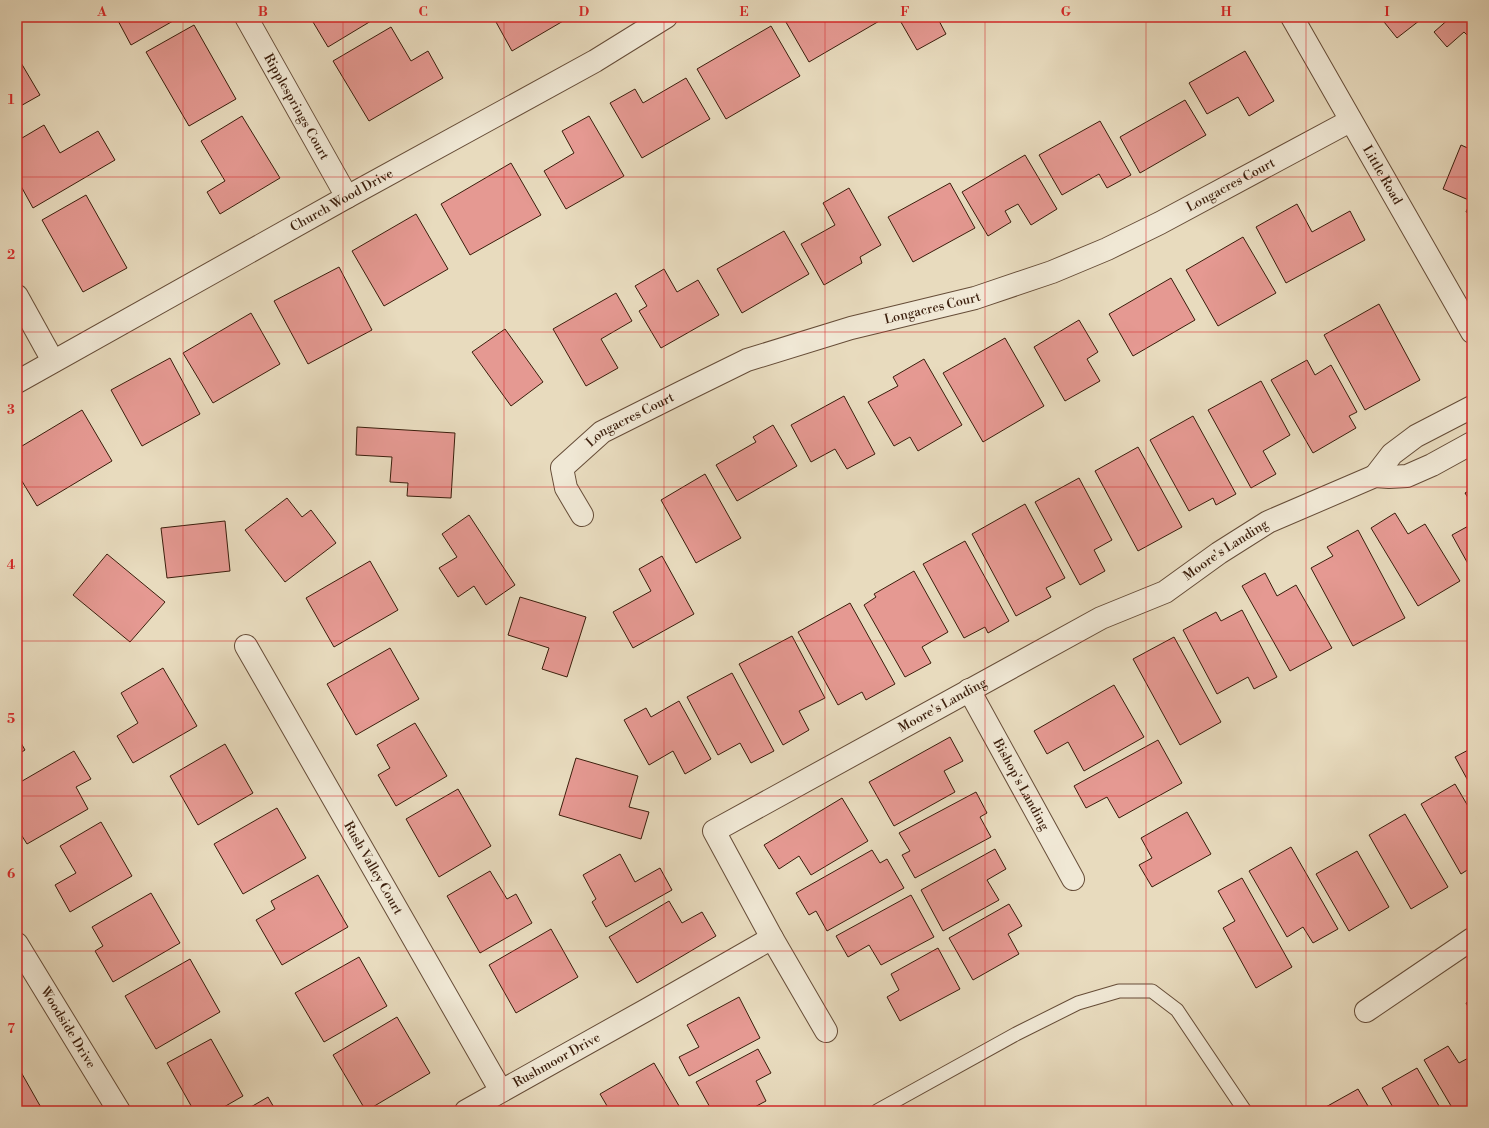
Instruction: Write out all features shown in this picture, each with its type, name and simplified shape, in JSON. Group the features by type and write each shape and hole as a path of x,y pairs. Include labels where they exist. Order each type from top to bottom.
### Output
{"street":[{"name":"Ripplesprings Court","path":"246,17 347,197"},
{"name":"Little Road","path":"1292,17 1350,121 1472,332"},
{"name":"Church Wood Drive","path":"17,382 347,197 595,61 654,20"},
{"name":"Longacres Court","path":"582,515 566,488 562,468 602,432 637,414 747,360 851,328 975,298 1059,269 1107,249 1160,223 1350,121"},
{"path":"17,296 53,361"},
{"name":"Moore's Landing","path":"1375,476 1392,454 1416,436 1472,407"},
{"name":"Moore's Landing","path":"826,1031 772,938 714,831 1101,618 1165,592 1219,553 1268,522 1375,476 1407,476 1432,465 1472,443"},
{"name":"Rush Valley Court","path":"246,646 501,1091"},
{"name":"Bishop's Landing","path":"969,690 1073,879"},
{"name":"Rushmoor Drive","path":"466,1111 772,938"},
{"path":"1366,1010 1472,938"},
{"name":"Woodside Drive","path":"17,944 119,1111"}],"lane":[{"path":"877,1111 1016,1034 1078,1003 1119,991 1152,991 1177,1010 1245,1111"}],"building":[{"path":"116,17 180,17 131,45"},
{"path":"310,17 368,17 371,21 328,47"},
{"path":"505,17 570,17 512,51 496,22"},
{"path":"783,17 879,17 881,20 809,62"},
{"path":"898,17 937,17 946,34 917,50"},
{"path":"1380,17 1424,17 1397,38"},
{"path":"1451,17 1472,17 1472,40 1464,32 1447,47 1434,32"},
{"path":"194,25 236,99 189,126 146,52"},
{"path":"771,26 800,76 726,119 697,69"},
{"path":"391,27 411,61 428,51 443,78 369,121 333,61"},
{"path":"1245,51 1274,101 1249,116 1238,97 1207,114 1189,83"},
{"path":"17,56 40,95 17,108"},
{"path":"686,78 710,119 642,158 610,103 635,89 643,103"},
{"path":"1185,100 1206,135 1140,173 1120,137"},
{"path":"242,116 280,178 220,214 207,192 225,181 201,141"},
{"path":"589,116 624,176 566,209 544,171 574,153 562,131"},
{"path":"1100,121 1131,175 1107,188 1099,174 1062,195 1039,155"},
{"path":"44,125 60,153 98,131 115,160 33,208 17,179 17,141"},
{"path":"1461,145 1472,150 1472,214 1466,212 1471,201 1443,189"},
{"path":"1025,155 1057,209 1031,225 1018,204 1005,211 1011,222 988,236 962,192"},
{"path":"511,163 541,215 470,255 441,204"},
{"path":"950,183 975,228 913,262 888,217"},
{"path":"849,188 881,245 860,257 862,263 824,285 801,244 835,225 823,203"},
{"path":"86,195 127,268 83,292 42,220"},
{"path":"1297,204 1312,232 1350,211 1365,240 1286,283 1256,227"},
{"path":"416,214 448,269 384,306 352,251"},
{"path":"784,231 809,274 742,313 717,269"},
{"path":"1243,237 1276,293 1218,326 1186,270"},
{"path":"339,267 372,330 308,364 274,301"},
{"path":"664,269 677,292 698,280 719,315 661,348 639,311 647,306 635,286"},
{"path":"1171,278 1195,320 1133,356 1109,314"},
{"path":"616,293 632,321 601,339 618,368 586,386 553,329"},
{"path":"1379,304 1420,380 1365,410 1324,335"},
{"path":"251,313 280,364 213,403 183,353"},
{"path":"1079,320 1098,352 1087,359 1100,381 1065,401 1034,347"},
{"path":"505,329 543,382 511,406 472,352"},
{"path":"1005,338 1044,406 983,442 943,373"},
{"path":"170,358 200,414 142,446 111,390"},
{"path":"924,359 962,425 918,451 910,437 894,446 868,402 898,386 893,377"},
{"path":"1307,360 1315,375 1331,365 1357,412 1349,416 1356,428 1313,453 1271,380"},
{"path":"1261,381 1290,435 1263,451 1276,474 1251,488 1208,410"},
{"path":"844,396 875,454 847,469 835,449 811,462 791,425"},
{"path":"82,410 112,461 37,506 17,473 17,449"},
{"path":"1193,416 1236,494 1216,505 1213,498 1189,511 1150,440"},
{"path":"773,425 797,466 737,501 716,465 756,442 753,437"},
{"path":"357,427 455,433 451,498 407,496 408,483 390,482 392,457 356,455"},
{"path":"1138,447 1182,527 1138,551 1095,471"},
{"path":"705,474 741,538 696,563 661,500"},
{"path":"1079,478 1112,540 1094,550 1105,571 1080,585 1035,502"},
{"path":"1472,489 1472,504 1465,493"},
{"path":"287,498 302,517 311,510 336,543 285,582 245,530"},
{"path":"1025,504 1065,578 1046,588 1051,597 1016,616 972,534"},
{"path":"1395,513 1408,534 1425,524 1460,581 1418,606 1371,528"},
{"path":"469,515 515,585 486,605 474,586 458,597 439,568 457,557 442,534"},
{"path":"225,521 230,571 167,578 161,528"},
{"path":"1472,524 1472,571 1452,535"},
{"path":"1358,530 1405,618 1353,646 1311,568 1333,556 1327,547"},
{"path":"965,541 1009,621 988,633 985,627 964,638 923,564"},
{"path":"107,554 165,602 130,642 73,595"},
{"path":"662,556 694,614 633,648 613,612 651,591 639,569"},
{"path":"370,561 398,610 334,647 306,598"},
{"path":"914,571 948,632 922,647 931,663 905,677 864,605 876,597 874,594"},
{"path":"1265,573 1277,596 1296,585 1332,648 1290,671 1242,586"},
{"path":"520,597 586,617 567,677 542,669 549,648 508,635"},
{"path":"850,603 895,684 866,700 862,692 838,705 798,632"},
{"path":"1242,610 1277,677 1254,689 1248,677 1217,694 1183,630 1216,612 1221,621"},
{"path":"792,636 825,698 799,711 809,730 783,745 739,664"},
{"path":"1174,637 1221,722 1180,745 1133,659"},
{"path":"390,648 419,699 356,735 327,684"},
{"path":"163,668 197,726 133,763 117,736 138,723 121,693"},
{"path":"732,673 774,751 751,763 740,743 718,755 687,697"},
{"path":"1114,685 1144,737 1084,771 1068,742 1047,754 1034,731"},
{"path":"679,701 711,759 685,774 673,751 649,765 624,720 646,708 651,717"},
{"path":"415,723 447,776 396,806 378,775 390,768 377,745"},
{"path":"17,736 25,750 17,755"},
{"path":"950,737 963,761 944,771 955,792 894,826 869,782"},
{"path":"1158,740 1182,783 1119,818 1107,797 1086,808 1074,786"},
{"path":"225,744 253,793 198,825 170,776"},
{"path":"1472,748 1472,788 1455,757"},
{"path":"74,751 91,779 76,787 88,809 27,844 17,828 17,784"},
{"path":"576,758 638,776 629,807 649,812 641,839 559,815"},
{"path":"1455,784 1472,813 1472,867 1461,874 1421,804"},
{"path":"458,789 491,846 439,877 406,819"},
{"path":"976,792 987,813 980,817 991,837 915,878 902,855 910,851 899,833"},
{"path":"842,798 868,841 811,875 799,856 779,869 764,845"},
{"path":"277,808 306,858 243,894 214,844"},
{"path":"1187,812 1211,854 1152,887 1139,865 1152,858 1141,838"},
{"path":"1405,814 1448,887 1411,909 1369,835"},
{"path":"101,822 132,876 70,912 55,885 76,873 60,846"},
{"path":"1291,847 1338,929 1313,943 1303,927 1287,937 1249,871"},
{"path":"995,849 1006,869 987,880 999,900 943,931 921,890"},
{"path":"872,850 880,863 887,859 904,888 827,931 816,911 809,915 796,893"},
{"path":"1357,851 1389,907 1349,931 1316,874"},
{"path":"620,854 635,882 660,868 672,890 606,927 592,902 596,899 583,875"},
{"path":"490,871 507,899 516,894 532,923 480,953 447,896"},
{"path":"318,875 348,927 282,965 256,920 275,909 271,901"},
{"path":"1242,878 1292,967 1256,988 1223,928 1235,921 1218,891"},
{"path":"151,893 180,943 113,982 95,951 103,946 92,927"},
{"path":"911,895 934,937 881,965 869,945 848,957 836,936"},
{"path":"669,901 682,923 702,912 716,936 637,983 609,937"},
{"path":"1009,904 1022,926 1008,934 1019,954 973,980 949,938"},
{"path":"551,929 578,977 516,1013 489,965"},
{"path":"938,948 960,989 900,1021 887,997 899,990 891,974"},
{"path":"359,957 387,1006 324,1042 295,993"},
{"path":"190,959 220,1012 156,1049 125,996"},
{"path":"739,997 760,1038 689,1076 679,1057 699,1047 687,1025"},
{"path":"1472,999 1472,1014 1466,1003"},
{"path":"397,1017 430,1073 366,1111 333,1055"},
{"path":"211,1039 243,1096 217,1111 194,1111 167,1063"},
{"path":"1448,1046 1459,1063 1472,1056 1472,1111 1454,1111 1424,1060"},
{"path":"758,1049 771,1073 756,1081 766,1101 747,1111 712,1111 696,1082"},
{"path":"654,1063 682,1111 610,1111 600,1094"},
{"path":"17,1065 43,1111 17,1111"},
{"path":"1417,1068 1442,1111 1395,1111 1382,1088"},
{"path":"1358,1089 1371,1111 1326,1111 1324,1108"},
{"path":"268,1097 276,1111 244,1111"}]}
